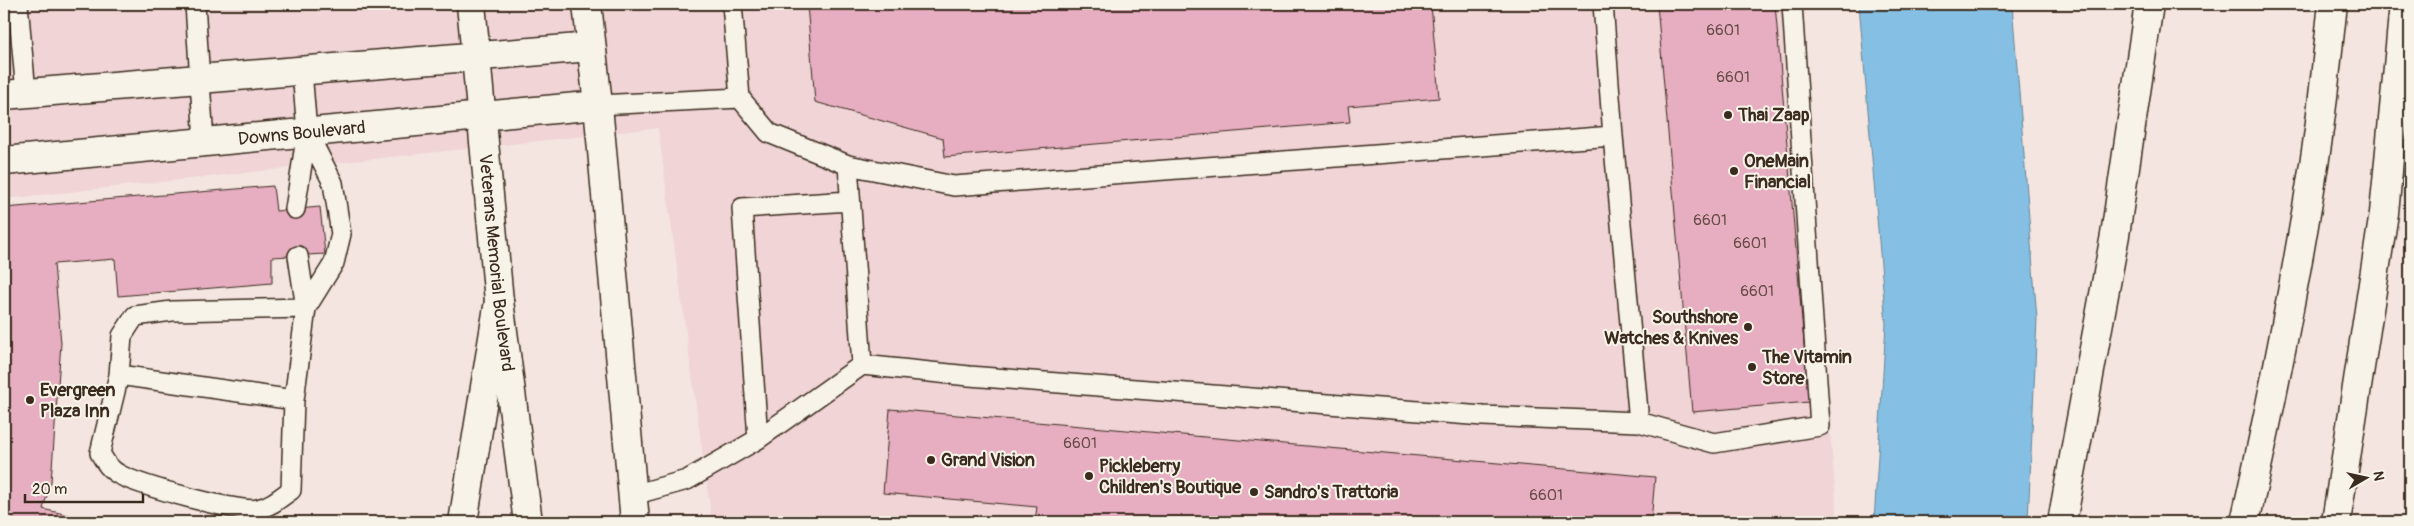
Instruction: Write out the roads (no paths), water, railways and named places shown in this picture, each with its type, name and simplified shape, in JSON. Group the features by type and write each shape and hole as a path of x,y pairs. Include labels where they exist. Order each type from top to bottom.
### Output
{"main road":[{"name":"Veterans Memorial Boulevard","path":"471,4 499,301 528,522"},
{"path":"587,4 598,104 635,522"},
{"path":"2062,522 2115,235 2149,4"},
{"path":"2245,522 2271,408 2294,288 2316,156 2333,4"},
{"path":"2336,522 2384,213 2404,4"},
{"path":"15,94 591,47"},
{"name":"Downs Boulevard","path":"4,161 598,104"},
{"path":"463,522 499,301"}],"lane":[{"path":"15,94 18,4"},
{"path":"195,4 202,79 204,142"},
{"path":"732,4 740,98 769,133 848,165 954,186 1613,136"},
{"path":"1603,4 1639,422"},
{"path":"633,495 687,480 758,439 862,365 969,376 1483,416 1639,422 1714,443 1820,426 1792,4"},
{"path":"295,210 307,132 302,71"},
{"path":"598,104 740,98"},
{"path":"306,308 334,263 340,234 333,183 307,132"},
{"path":"848,165 862,365"},
{"path":"758,439 742,208 850,202"},
{"path":"298,256 306,308 294,400 290,490 277,502 256,510 205,502 120,475 107,465 100,453 119,375 122,336 135,316 172,311 306,308"},
{"path":"119,375 294,400"}],"water":[{"path":"1859,4 2012,4 2037,319 2028,522 1874,522 1886,324"}],"place":[{"name":"Thai Zaap","path":"1728,115"},
{"name":"OneMain Financial","path":"1734,171"},
{"name":"Southshore Watches & Knives","path":"1748,327"},
{"name":"The Vitamin Store","path":"1752,367"},
{"name":"Evergreen Plaza Inn","path":"30,400"},
{"name":"Grand Vision","path":"931,460"},
{"name":"Pickleberry Children's Boutique","path":"1089,476"},
{"name":"Sandro's Trattoria","path":"1254,492"}]}
